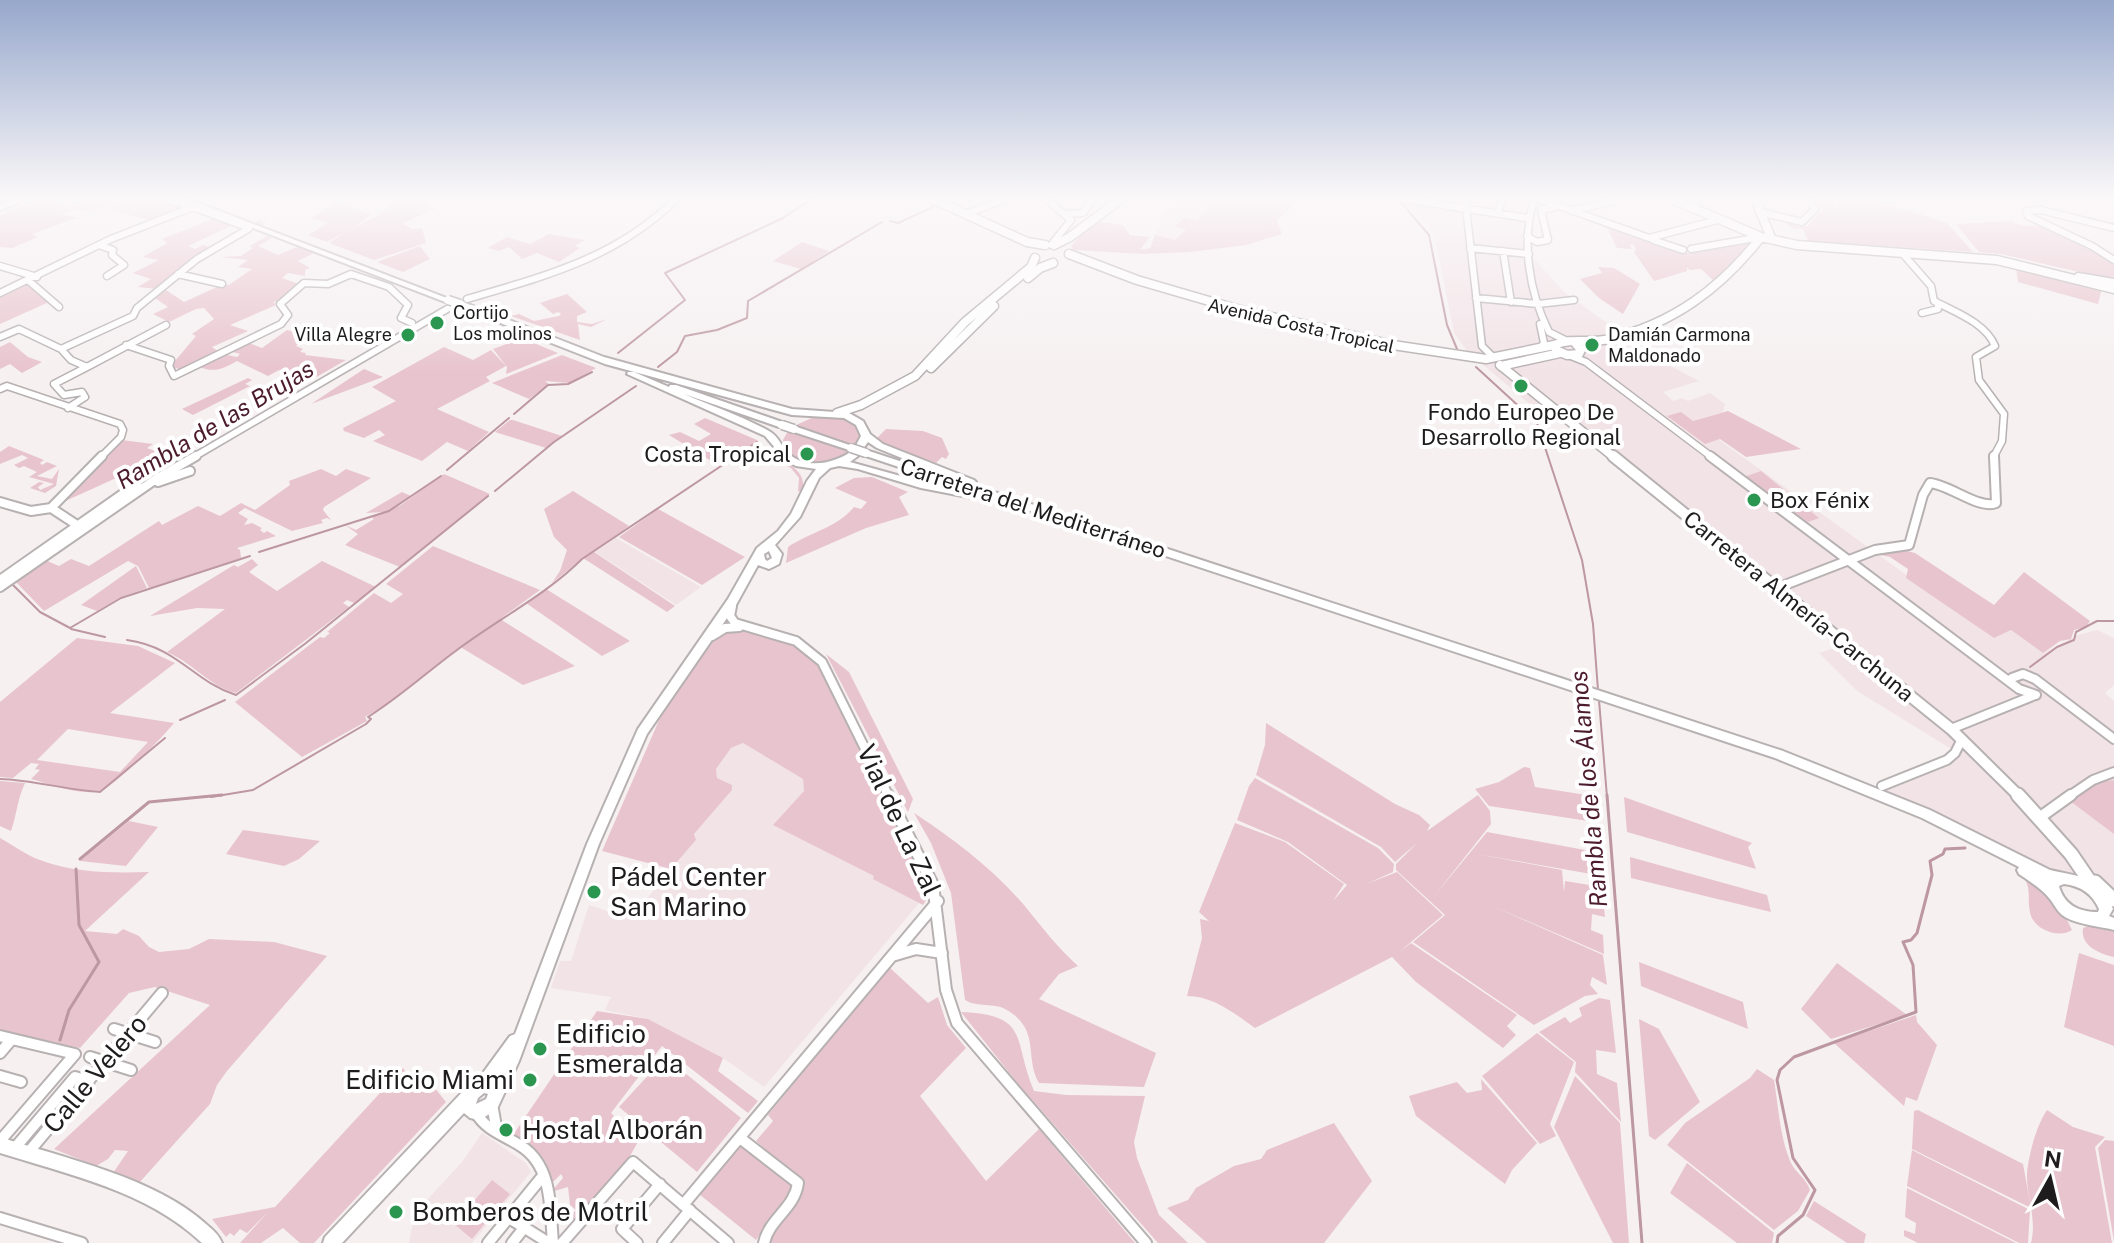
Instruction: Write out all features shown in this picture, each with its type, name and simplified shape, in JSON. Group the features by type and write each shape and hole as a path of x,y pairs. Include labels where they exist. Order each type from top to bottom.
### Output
{"highway":[{"name":"Carretera del Mediterráneo","path":"338,257 627,370 782,425 1779,754 1889,799 2064,878 2084,883 2108,902"},
{"path":"604,360 764,405 837,413 860,423 866,436 880,446 1083,524"},
{"path":"627,370 768,434 802,470 807,489"},
{"path":"779,444 787,428 796,421 819,413"},
{"path":"494,1100 593,844 642,732 732,602 760,553 782,534 796,515 813,476 858,452 866,436"},
{"path":"791,460 814,466 859,466 921,485 974,495 1083,524"},
{"path":"750,574 778,557 782,534"},
{"path":"760,553 778,551"},
{"path":"760,553 762,562 771,563"},
{"name":"Carretera del Mediterráneo","path":"1889,799 2027,871 2052,892 2068,911 2083,918 2097,919"},
{"path":"2052,892 2052,886 2064,878"},
{"path":"2097,919 2105,914 2108,902"},
{"path":"2097,919 2114,924"},
{"path":"475,1100 520,1034"},
{"path":"331,1243 447,1120 492,1086 494,1100"},
{"path":"475,1100 494,1100"},
{"path":"10,1147 166,1205 194,1221 214,1243"}],"main road":[{"path":"837,413 861,405 915,376 965,322 1031,267 1033,257"},
{"path":"860,423 860,415 866,408 920,378 1006,296 1059,257"},
{"name":"Avenida Costa Tropical","path":"1072,257 1137,280 1249,313 1354,337 1517,364 1560,353"},
{"path":"1480,359 1554,344 1576,347 1643,336 1689,315 1715,294 1742,257"},
{"path":"1983,257 2114,286"},
{"path":"1983,257 2114,286"},
{"path":"1554,344 1560,353 1571,356 1576,347"},
{"path":"1506,354 1514,356 1517,364"},
{"name":"Carretera Almería-Carchuna","path":"1480,359 1521,381 1951,729 2039,818 2108,902"},
{"name":"Carretera Almería-Carchuna","path":"1517,364 1521,381"},
{"path":"2063,846 2070,861 2064,878"}],"street":[{"path":"0,293 76,257"},
{"path":"107,276 124,265 114,257"},
{"path":"61,349 133,316 137,308 200,257"},
{"path":"0,580 170,464 412,323 457,301 577,266 592,257"},
{"path":"1471,257 1482,346 1480,359"},
{"path":"1504,257 1511,302"},
{"path":"1530,257 1544,343 1540,348"},
{"path":"1777,588 1875,550 1909,545 1923,495 1930,483 1940,483 1983,505 1996,503 1992,459 2002,441 2004,414 1979,380 1976,357 1995,346 1994,341 1974,322 1934,301 1931,286 1906,257"},
{"path":"0,266 37,277"},
{"path":"178,274 222,284"},
{"path":"126,345 171,360 169,366 174,376 281,324 288,315 280,304 305,279 328,284 351,274 389,287 408,305 401,318 412,323"},
{"path":"29,281 59,307"},
{"path":"1476,298 1538,303 1574,300"},
{"path":"0,587 80,526 457,301"},
{"path":"1538,303 1549,332 1576,347 1586,362"},
{"path":"1922,313 1938,309 1938,304"},
{"path":"68,408 85,397 82,392 64,395 54,384 166,325"},
{"path":"0,337 19,329 61,349 71,360 87,367"},
{"path":"1542,332 1554,344"},
{"path":"1571,356 1586,362 1998,673 2015,684 2051,690 2114,739"},
{"path":"0,389 7,386 120,424 123,430 121,437 51,508 31,511 0,502"},
{"path":"154,480 158,482 190,471"},
{"path":"51,508 80,526"},
{"path":"1834,550 1860,556"},
{"path":"1834,550 1841,558 1837,565"},
{"path":"1860,556 1861,571"},
{"path":"1837,565 1861,571"},
{"path":"732,602 731,619 744,627"},
{"path":"704,642 725,628 744,627"},
{"name":"Vial de La Zal","path":"744,627 796,641 822,662 924,864 938,901 949,1007 963,1031 1146,1243"},
{"path":"2012,705 2015,684 2023,674 2039,690"},
{"path":"1951,729 2012,705 2039,690"},
{"path":"1882,786 1947,760 1955,753 1962,739"},
{"path":"2039,818 2093,780 2113,774"},
{"path":"663,1243 740,1138 938,901"},
{"path":"891,956 916,949 942,953"},
{"name":"Calle Velero","path":"10,1147 89,1081 162,993"},
{"path":"114,1029 155,1042"},
{"path":"0,1036 75,1054 5,1127 10,1147"},
{"path":"0,1053 12,1039"},
{"path":"90,1057 131,1070"},
{"path":"0,1076 21,1082"},
{"path":"475,1100 486,1126 534,1157 542,1177 551,1243"},
{"path":"494,1100 497,1133"},
{"path":"740,1138 798,1183 796,1197 767,1230 764,1243"},
{"path":"562,1243 633,1162 722,1241"},
{"path":"488,1243 542,1177"},
{"path":"637,1243 622,1229 660,1184"},
{"path":"0,1218 82,1243"},
{"path":"509,1218 551,1243"},
{"path":"512,1243 524,1228"}],"shaded area":[{"path":"143,257 200,257 157,289 138,287 151,279 133,273 159,260"},
{"path":"220,257 306,257 298,261 310,268 305,270 305,276 288,273 282,278 299,284 279,301 273,302 276,305 230,325 248,331 212,347 219,352 180,372 177,368 173,370 170,367 196,336 192,334 214,319 204,308 169,322 153,314 168,307 155,298 166,290 184,302 224,284 229,285 252,269 238,267 248,260"},
{"path":"390,257 430,259 403,272 377,262"},
{"path":"547,257 566,257 559,262"},
{"path":"779,257 820,257 801,269 773,261"},
{"path":"1439,257 1533,257 1564,292 1625,336 1610,342 1655,365 1663,362 1699,381 1663,392 1673,401 1682,398 1688,401 1710,393 1725,404 1723,412 1693,421 1994,638 2011,630 2043,653 2078,635 2097,630 2114,638 2114,685 2105,693 2114,701 2114,895 2048,874 1884,792 1888,781 1944,759 1953,750 1857,691 1819,653 1847,644 1540,401 1538,411 1468,352 1454,333"},
{"path":"1637,257 1738,257 1714,281 1701,269 1690,270 1687,267 1687,271 1654,281"},
{"path":"2014,257 2106,257 2114,262 2114,280"},
{"path":"1598,267 1614,268 1640,284 1623,314 1599,298 1580,279 1602,273"},
{"path":"2016,267 2102,288 2098,304 2018,282"},
{"path":"29,282 49,302 0,324 0,294"},
{"path":"567,294 587,312 577,316 577,322 592,324 607,319 591,327 578,324 580,340 511,316 519,314 534,321 559,316 561,314 553,314 540,303"},
{"path":"287,330 307,335 296,346 303,349 300,352 305,355 346,360 306,383 279,370 268,376 237,361 217,370 197,366 223,354 237,357 240,354 229,351 246,342 262,348"},
{"path":"520,339 558,353 506,374 507,367 493,349"},
{"path":"10,342 28,357 42,362 22,373 10,364 0,369 0,347"},
{"path":"444,347 473,360 491,350 506,366 486,377 490,381 437,409 489,432 468,451 447,442 422,461 373,441 385,435 379,430 364,438 344,431 343,428 396,401 372,387"},
{"path":"562,355 596,368 569,383 545,381 549,384 529,399 492,383"},
{"path":"364,369 383,377 311,404"},
{"path":"248,378 252,380 245,384 250,386 193,415 182,409"},
{"path":"1728,411 1801,449 1746,457 1720,439 1705,444 1667,416 1681,412 1693,421"},
{"path":"816,416 848,420 861,435 857,448 794,426"},
{"path":"705,418 757,440 762,447 799,473 803,489 798,492 799,478 791,468 748,446 718,465 669,435 680,432 699,441 711,434 694,424"},
{"path":"510,420 562,436 546,448 495,432"},
{"path":"886,429 923,431 942,438 949,454 946,459 942,457 936,463 878,442 877,438"},
{"path":"788,431 852,452 835,460 808,463 791,456 784,449 783,440"},
{"path":"121,440 153,444 147,448 175,459 132,484 114,479 61,503"},
{"path":"9,446 44,460 40,463 42,465 47,462 57,466 37,476 52,479 59,469 56,486 45,493 30,488 39,482 44,483 38,487 40,490 54,484 29,477 37,472 14,465 28,458 22,455 0,464 0,452"},
{"path":"321,469 336,476 346,469 371,478 324,507 331,520 327,518 321,520 323,523 292,531 245,508 238,513 248,519 244,525 252,523 262,528 260,530 264,533 267,531 276,536 237,548 241,558 149,588 138,566 128,561 44,611 15,581 45,560 59,566 71,559 89,566 159,521 162,525 198,506 220,516 241,503 255,510 290,485 289,481"},
{"path":"1761,471 1819,518 1808,522 1744,477"},
{"path":"444,474 490,494 400,567 345,545 358,534 345,525 356,530 374,519 370,516 384,512 366,513 402,492 411,496 388,511 401,505"},
{"path":"872,477 908,492 899,497 909,515 866,528 786,563 788,547 840,520 854,507 861,509 867,502 835,488 854,478"},
{"path":"573,491 629,526 594,552 675,606 667,612 583,558 552,583 567,550 554,537 544,509"},
{"path":"658,509 745,557 702,585 619,537"},
{"path":"616,538 701,587 676,605 595,552"},
{"path":"433,546 540,590 500,619 575,666 523,685 462,648 466,643 392,701 365,717 367,721 302,757 235,702 320,637 324,638 330,633 327,632 374,593 391,603 403,594 386,584"},
{"path":"1899,549 1915,553 1994,605 2024,572 2090,621 2086,627 2074,630 2071,639 2060,641 2043,653 2011,630 1994,638 1906,578 1908,569 1890,557 1876,554"},
{"path":"252,559 258,565 249,572 277,591 322,561 376,587 354,603 347,600 343,603 349,607 236,693 217,685 167,652 225,609 197,608 150,616 234,565 238,567"},
{"path":"136,566 147,588 121,597 97,611 81,605"},
{"path":"546,589 630,641 602,656 526,603"},
{"path":"733,629 779,640 819,664 923,873 931,893 923,905 873,879 874,876 773,825 804,791 803,779 743,743 731,748 716,769 717,778 732,785 732,790 694,834 696,840 671,869 602,851 663,711 717,636"},
{"path":"77,638 138,646 175,663 110,713 174,723 126,772 100,791 74,791 31,779 40,770 35,769 39,764 31,763 13,778 0,777 0,702","holes":["68,729 148,742 120,772 37,760"]},
{"path":"826,654 849,672 913,799 908,812"},
{"path":"1266,723 1395,804 1419,815 1430,825 1427,831 1478,795 1490,811 1491,824 1435,895 1487,832 1596,852 1597,875 1477,854 1562,870 1564,892 1565,881 1602,887 1605,917 1592,914 1591,930 1603,935 1604,954 1490,905 1603,955 1607,985 1592,977 1590,985 1598,994 1585,996 1534,1025 1413,942 1445,915 1396,870 1396,864 1417,843 1395,862 1381,847 1256,775 1265,745"},
{"path":"743,743 803,779 804,791 774,825 920,902 764,1087 723,1058 648,1019 605,1010 611,997 551,988 560,961 571,961 589,905 626,917 633,915 696,840 694,834 732,790 732,785 717,778 716,769 731,748"},
{"path":"1524,767 1530,768 1535,787 1593,796 1595,822 1489,806 1475,789 1499,782"},
{"path":"1255,778 1378,848 1394,864 1393,872 1366,884 1397,872 1443,915 1398,953 1411,943 1517,1015 1507,1026 1516,1035 1503,1048 1416,982 1392,957 1255,1028 1214,1002 1187,996 1202,938 1200,919 1209,921 1199,912 1235,823 1285,842 1344,884 1333,901 1347,885 1288,842 1237,820"},
{"path":"2114,780 2114,834 2070,801 2098,782"},
{"path":"0,781 25,783 11,831 0,826"},
{"path":"1624,797 1752,843 1748,847 1756,869 1627,832"},
{"path":"914,813 958,844 999,879 1078,966 1059,974 1039,999 1156,1053 1144,1087 1039,1083 1028,1035 1018,1018 1002,1008 965,1000 951,893 931,843"},
{"path":"129,821 158,827 126,866 80,861"},
{"path":"243,830 320,841 299,859 284,866 226,854"},
{"path":"0,838 35,858 66,868 149,872 85,931 117,934 123,929 139,936 159,952 189,949 209,939 274,942 327,956 227,1071 217,1085 210,1104 139,1183 113,1173 128,1151 115,1150 96,1166 54,1149 210,1005 155,987 129,993 80,1048 0,1031"},
{"path":"1630,857 1767,895 1771,912 1631,878"},
{"path":"2023,875 2064,914 2072,930 2054,933 2036,924 2030,912"},
{"path":"2089,926 2114,932 2114,957 2088,944 2083,928"},
{"path":"2079,953 2114,965 2114,1046 2064,1027"},
{"path":"1639,962 1743,1002 1748,1029 1641,986"},
{"path":"1837,963 1907,1015 1831,1039 1801,1009"},
{"path":"889,967 928,1003 938,997 947,1025 966,1048 920,1096 986,1181 1039,1129 1135,1243 768,1243 793,1206 801,1181 756,1141 773,1121 768,1115"},
{"path":"1599,998 1610,1000 1616,1053 1596,1050 1597,1074 1617,1083 1621,1122 1575,1072 1576,1062 1539,1032 1565,1017 1570,1023 1582,1016 1579,1008"},
{"path":"597,1011 648,1019 723,1058 718,1071 758,1101 748,1113 662,1046 611,1113 639,1140 630,1156 575,1222 571,1215 576,1210 570,1205 568,1187 551,1192 563,1178 561,1174 552,1183 540,1154 513,1135"},
{"path":"961,1012 999,1018 1009,1025 1016,1033 1034,1091 1066,1095 1145,1096 1134,1142 1137,1158 1159,1215 1188,1243 1158,1243 1019,1085"},
{"path":"1916,1015 1917,1022 1937,1045 1917,1101 1906,1097 1904,1106 1834,1043"},
{"path":"1639,1019 1659,1029 1700,1102 1655,1140 1649,1136"},
{"path":"1537,1033 1574,1062 1550,1124 1556,1136 1540,1144 1482,1076"},
{"path":"665,1057 741,1118 697,1172 619,1107"},
{"path":"403,1068 408,1075 430,1082 446,1102 314,1243 300,1243 283,1228 261,1243 240,1243 269,1211 247,1233 240,1229 234,1236 230,1233 226,1237 212,1219 275,1207"},
{"path":"1757,1069 1774,1080 1786,1149 1791,1163 1810,1190 1798,1211 1774,1230 1667,1145 1685,1123 1750,1078"},
{"path":"1575,1076 1620,1123 1629,1243 1613,1243 1554,1127"},
{"path":"1481,1079 1537,1143 1512,1170 1505,1184 1416,1116 1409,1096 1457,1082 1467,1093 1482,1090"},
{"path":"1918,1110 2023,1164 2031,1208 1912,1149 1914,1111"},
{"path":"2047,1110 2073,1127 2105,1137 2095,1147 2112,1243 2031,1243 2033,1223 2027,1184 2028,1165 2035,1136"},
{"path":"1334,1123 1372,1181 1324,1243 1207,1243 1167,1208 1188,1200 1196,1188 1234,1166 1261,1159 1267,1150"},
{"path":"482,1133 526,1163 531,1172 472,1243 409,1243 415,1213 462,1162"},
{"path":"2105,1140 2114,1141 2114,1241 2098,1148"},
{"path":"741,1143 795,1185 792,1196 756,1240 699,1194"},
{"path":"1912,1150 2030,1210 2028,1243 2019,1243 1907,1186"},
{"path":"1687,1163 1774,1233 1772,1243 1737,1243 1670,1193"},
{"path":"492,1180 510,1194 472,1239 454,1224"},
{"path":"1907,1188 2016,1243 1918,1243 1904,1236 1904,1230 1915,1234 1916,1223 1905,1217"},
{"path":"1814,1201 1866,1234 1864,1243 1847,1243 1806,1216"}],"waterway":[{"path":"618,353 685,300 665,273 699,257"},
{"path":"658,367 677,352 685,336 717,330 747,318 748,301 823,257"},
{"name":"Rambla de los Álamos","path":"1433,257 1447,325 1457,349"},
{"name":"Rambla de los Álamos","path":"1476,367 1537,423 1582,560 1593,624 1598,690"},
{"path":"514,414 548,385 568,384 592,372"},
{"path":"495,491 554,442 636,386"},
{"path":"447,470 509,418"},
{"path":"211,797 253,790 366,724 371,719 368,717 553,584 582,559 757,442"},
{"path":"259,552 389,511 441,476"},
{"path":"127,640 160,650 208,682 236,695 306,643 488,496"},
{"path":"12,584 40,612 70,628 121,598 250,556"},
{"path":"2030,667 2057,647 2074,640 2076,632 2097,621 2114,621"},
{"path":"71,629 105,637"},
{"path":"180,720 225,700"},
{"name":"Rambla de los Álamos","path":"1599,700 1607,797"},
{"path":"0,779 100,792 165,738"},
{"path":"80,859 149,802 222,795"},
{"name":"Rambla de los Álamos","path":"1607,795 1642,1243"},
{"path":"1777,1243 1778,1236 1803,1215 1815,1190 1793,1158 1777,1080 1780,1070 1794,1057 1916,1012 1913,965 1903,942 1911,940 1917,933 1932,875 1930,861 1943,854 1945,849 1965,848"},
{"path":"60,1040 69,1010 99,962 79,925 76,869"}],"place":[{"name":"Cortijo Los molinos","path":"437,323"},
{"name":"Villa Alegre","path":"408,335"},
{"name":"Damián Carmona Maldonado","path":"1592,345"},
{"name":"Fondo Europeo De Desarrollo Regional","path":"1521,386"},
{"name":"Costa Tropical","path":"807,454"},
{"name":"Box Fénix","path":"1754,500"},
{"name":"Pádel Center San Marino","path":"594,892"},
{"name":"Edificio Esmeralda","path":"540,1049"},
{"name":"Edificio Miami","path":"530,1080"},
{"name":"Hostal Alborán","path":"506,1130"},
{"name":"Bomberos de Motril","path":"396,1212"}],"water label":[{"name":"Rambla de las Brujas","path":"215,425"}]}
